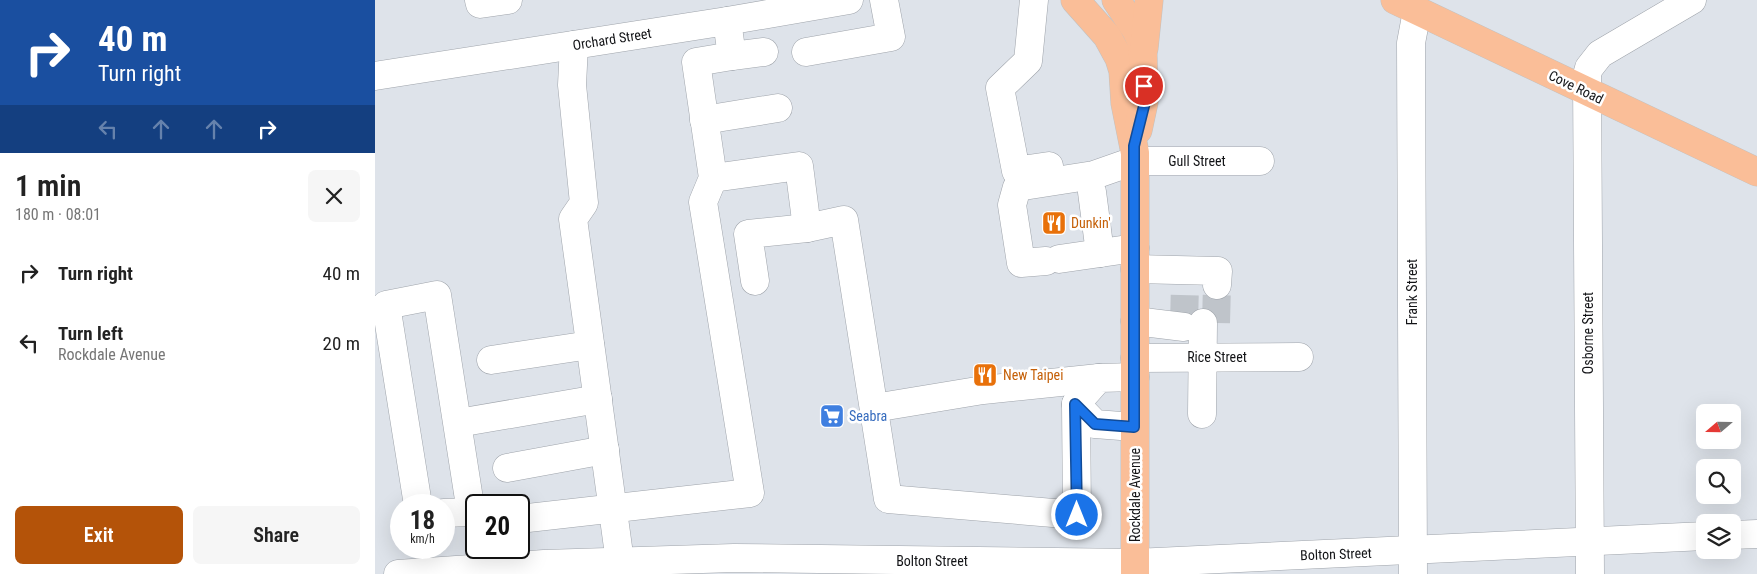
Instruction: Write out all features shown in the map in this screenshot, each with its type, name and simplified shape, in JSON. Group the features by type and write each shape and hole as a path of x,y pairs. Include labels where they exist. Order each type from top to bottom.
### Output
{"main road":[{"name":"Rockdale Avenue","path":"1075,0 1107,36 1119,58 1123,71 1125,103 1134,153 1135,568"},
{"name":"Rockdale Avenue","path":"1117,0 1136,30 1141,42 1143,55 1145,102 1134,153"},
{"path":"1143,55 1149,0"},
{"name":"Cove Road","path":"1406,5 1757,172"}],"street":[{"path":"479,0 480,4 508,0"},
{"path":"806,52 891,37 884,0"},
{"path":"1033,0 1028,61 1000,88 1016,172 1134,153"},
{"name":"Osborne Street","path":"1590,574 1586,92 1589,68 1600,54 1692,0"},
{"name":"Orchard Street","path":"375,76 727,21 841,1"},
{"name":"Frank Street","path":"1406,5 1411,42 1412,562"},
{"path":"727,21 732,56"},
{"path":"574,45 572,85 584,203 573,218 620,562"},
{"path":"530,518 750,493 703,202 713,178 695,62 764,52"},
{"path":"704,120 779,108"},
{"path":"1134,153 1095,175 1017,187 1012,205 1021,263 1100,253 1135,259 1198,279"},
{"name":"Gull Street","path":"1134,153 1260,161"},
{"path":"713,178 799,166 807,228"},
{"path":"1092,192 1100,253"},
{"path":"755,281 748,234 807,228 844,220 888,499 1077,515 1075,404 1099,378"},
{"path":"416,494 385,305 437,295 471,512 455,513"},
{"path":"1135,321 1197,324 1202,414"},
{"path":"491,360 590,345"},
{"name":"Rice Street","path":"874,408 983,390 1099,378 1135,368 1200,357 1299,357"},
{"path":"457,423 598,398"},
{"path":"1075,404 1095,424 1134,427"},
{"path":"507,468 605,450"},
{"path":"1741,535 1757,534"},
{"name":"Bolton Street","path":"398,574 544,569 620,562 732,566 1135,568 1412,562 1589,542 1696,536"}],"tunnel":[{"path":"1184,323 1185,285"},
{"path":"1216,323 1217,285"}],"place":[{"name":"Dunkin'","path":"1054,223"},
{"name":"New Taipei","path":"985,375"},
{"name":"Seabra","path":"832,416"}],"route":[{"path":"1077,515 1075,404 1095,424 1134,427 1134,146 1145,102 1144,86"}]}
